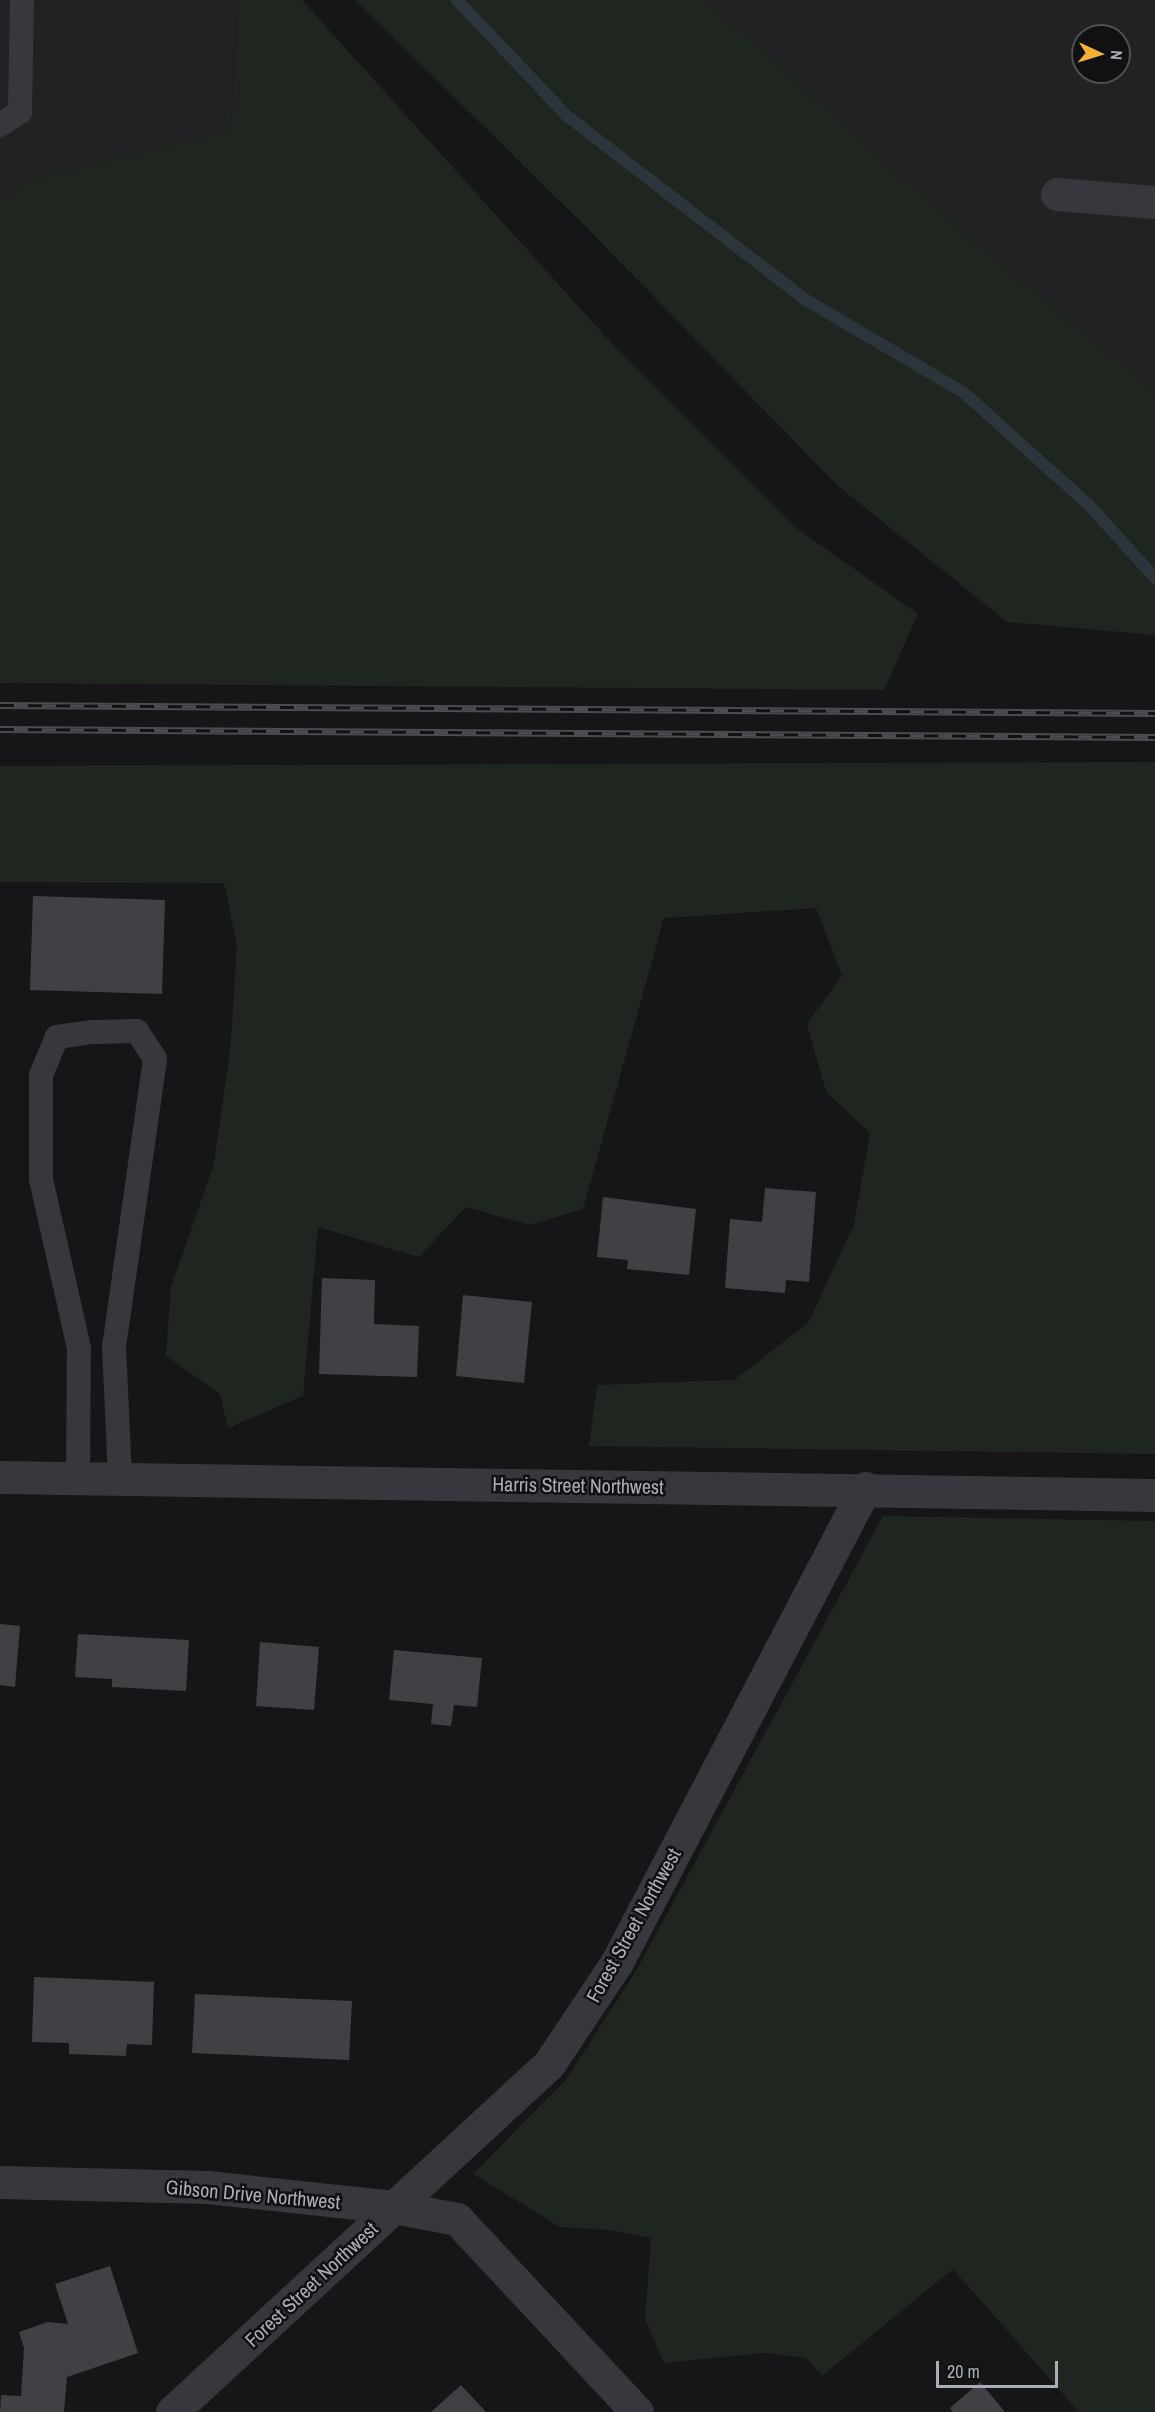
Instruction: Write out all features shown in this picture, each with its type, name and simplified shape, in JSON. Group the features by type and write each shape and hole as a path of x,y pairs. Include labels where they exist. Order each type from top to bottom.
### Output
{"street":[{"path":"1057,194 1155,202"},
{"name":"Harris Street Northwest","path":"0,1478 865,1488 1155,1495"},
{"name":"Forest Street Northwest","path":"172,2412 549,2064 617,1962 865,1488"},
{"name":"Gibson Drive Northwest","path":"0,2182 207,2187 394,2207 457,2219 638,2412"}],"lane":[{"path":"0,125 20,112 22,0"},
{"path":"78,1479 80,1348 41,1180 41,1075 57,1037 93,1032 137,1031 155,1059 114,1346 120,1479"},
{"path":"80,1348 114,1346"}],"shaded area":[{"path":"0,0 239,0 231,130 24,181 0,201"},
{"path":"239,0 302,0 615,347 795,527 918,614 884,690 0,683 0,201 24,181 231,130"},
{"path":"355,0 707,0 967,235 1138,377 1155,397 1155,635 1007,622 837,485 588,229"},
{"path":"707,0 1155,0 1155,397 1138,377 967,235"},
{"path":"1155,762 1155,1454 589,1446 597,1385 734,1380 808,1323 854,1225 870,1133 826,1092 807,1024 842,975 816,908 664,918 583,1209 530,1225 466,1207 419,1257 318,1227 303,1396 228,1428 220,1394 166,1356 171,1287 214,1164 230,1052 237,946 224,883 0,882 0,766"},
{"path":"883,1516 1155,1521 1155,2412 1079,2412 953,2269 822,2376 806,2358 765,2353 664,2363 645,2319 651,2238 610,2230 560,2227 473,2174 565,2081 636,1971"}],"building":[{"path":"33,896 165,900 162,994 30,990"},
{"path":"765,1188 816,1192 809,1282 786,1280 785,1293 725,1288 730,1219 762,1222"},
{"path":"603,1197 696,1209 689,1275 627,1269 628,1260 597,1257"},
{"path":"322,1278 375,1280 374,1324 419,1326 417,1377 319,1374"},
{"path":"463,1295 532,1302 524,1383 456,1376"},
{"path":"0,1624 20,1626 15,1687 0,1685"},
{"path":"78,1634 189,1640 186,1691 112,1687 112,1679 75,1677"},
{"path":"260,1642 319,1647 314,1710 256,1706"},
{"path":"394,1650 482,1658 477,1707 454,1705 451,1726 431,1724 433,1704 389,1700"},
{"path":"34,1977 154,1982 152,2045 127,2044 126,2056 69,2054 69,2043 32,2042"},
{"path":"195,1994 352,2001 349,2060 192,2053"},
{"path":"110,2266 138,2353 67,2377 64,2412 0,2412 1,2395 21,2396 24,2348 19,2332 48,2322 68,2324 55,2284"},
{"path":"980,2382 1005,2412 953,2412 950,2408"},
{"path":"461,2385 486,2412 431,2412"}],"waterway":[{"path":"457,0 567,116 806,300 963,392 1088,504 1155,578"}],"railway":[{"path":"0,705 1155,713"},
{"path":"0,729 1155,737"}]}
